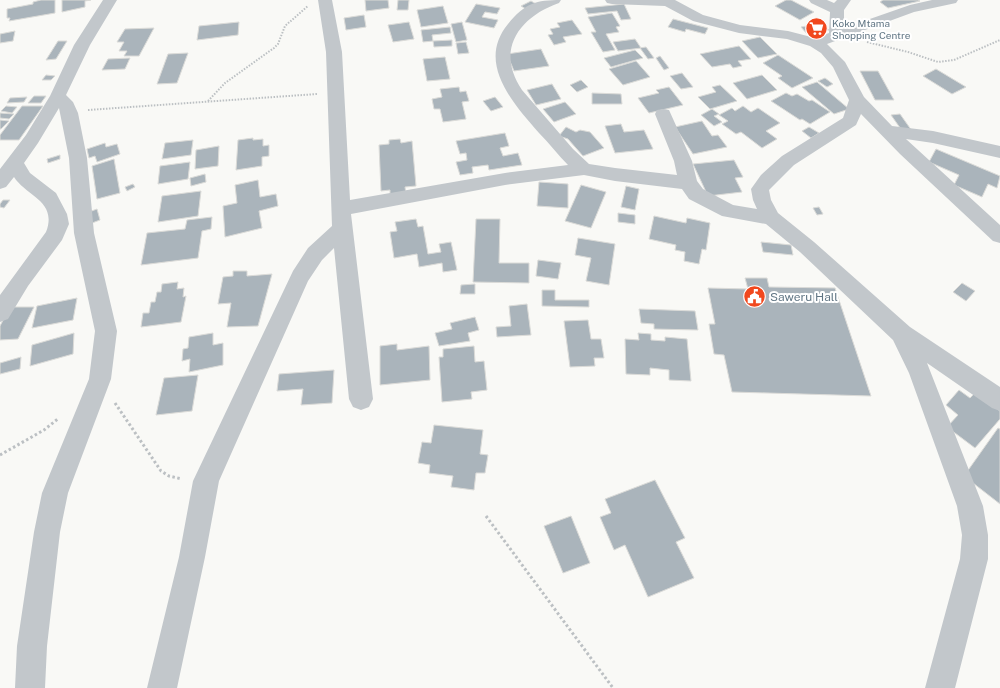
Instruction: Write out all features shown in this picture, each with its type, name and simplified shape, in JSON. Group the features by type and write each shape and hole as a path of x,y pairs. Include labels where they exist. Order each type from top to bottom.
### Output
{"street":[{"path":"0,182 64,104 82,45 110,0"},
{"path":"554,0 538,4 520,17 509,32 503,53 508,80 532,114 584,169"},
{"path":"612,0 665,1 698,18 739,29 788,35 815,43 826,50 840,65 857,100 1000,236"},
{"path":"816,0 840,5 836,35"},
{"path":"815,43 910,9 951,0"},
{"path":"318,2 334,52 337,92 341,219 362,399"},
{"path":"857,100 850,121 818,141 766,179 760,189 762,200 771,218 807,247 902,334 1000,400"},
{"path":"30,688 32,646 46,540 55,493 100,379 106,331 84,234 78,158 64,104"},
{"path":"663,114 683,161 688,183 696,194 729,211 771,218"},
{"path":"887,130 933,137 1000,152"},
{"path":"0,313 21,280 55,235 59,224 58,214 49,198 45,193 24,178 15,164"},
{"path":"162,688 192,557 206,481 300,277 341,219 505,179 584,169 688,183"},
{"path":"902,334 920,372 970,506 974,535 974,559 940,688"}],"path":[{"path":"208,101 230,79 274,48 278,44 285,26 318,2"},
{"path":"836,35 908,52 938,62 954,60 1000,40"},
{"path":"64,104 262,99 337,92"},
{"path":"100,379 161,471 169,476 182,479 206,481"},
{"path":"0,455 44,430 64,415"},
{"path":"486,516 614,688"}],"building":[{"path":"41,0 55,0 55,13 9,21 10,18 7,18 7,9 33,4 33,2"},
{"path":"62,0 91,0 85,1 85,7 62,12"},
{"path":"365,0 388,0 389,8 366,11"},
{"path":"398,0 409,0 408,10 397,10"},
{"path":"786,0 791,0 814,12 800,20 775,6"},
{"path":"883,0 920,1 888,8 880,2"},
{"path":"531,1 536,4 526,9 521,6"},
{"path":"476,4 500,8 497,14 485,12 482,17 498,20 494,28 465,22"},
{"path":"624,4 631,19 621,20 617,11 588,14 585,8"},
{"path":"443,6 448,23 421,27 417,10"},
{"path":"612,13 620,26 616,27 619,32 606,34 615,50 603,52 591,32 596,32 588,17"},
{"path":"364,15 366,27 346,30 344,18"},
{"path":"673,19 708,28 705,34 686,29 685,32 668,27"},
{"path":"572,20 582,34 563,37 566,42 554,45 548,35 553,34 550,29 560,27 557,23"},
{"path":"239,22 238,35 197,40 199,26"},
{"path":"409,22 414,39 393,42 388,25"},
{"path":"462,22 467,40 456,42 451,24"},
{"path":"822,23 829,30 807,34 801,27"},
{"path":"450,27 451,33 432,35 433,41 423,42 421,30"},
{"path":"154,28 139,56 124,56 127,51 119,51 124,42 117,42 125,29"},
{"path":"15,31 13,41 0,43 0,34"},
{"path":"760,37 777,54 758,58 742,41"},
{"path":"635,39 641,48 618,51 613,42"},
{"path":"452,40 452,46 434,47 433,41"},
{"path":"58,41 67,41 56,59 46,60"},
{"path":"466,42 469,53 458,54 456,43"},
{"path":"739,46 751,59 738,61 742,66 733,68 730,64 712,67 700,54"},
{"path":"646,47 654,58 648,59 640,48"},
{"path":"541,49 549,66 514,71 507,54"},
{"path":"635,50 643,58 611,67 604,58"},
{"path":"188,53 177,83 157,84 168,54"},
{"path":"778,55 813,78 792,88 778,78 782,76 763,63"},
{"path":"660,56 669,68 664,70 656,58"},
{"path":"445,57 450,79 427,81 423,59"},
{"path":"130,58 125,69 102,70 108,59"},
{"path":"636,61 650,77 623,85 609,69"},
{"path":"936,69 966,87 952,94 923,76"},
{"path":"860,71 878,71 894,100 875,100"},
{"path":"682,73 693,87 681,89 670,76"},
{"path":"46,75 55,76 51,80 42,80"},
{"path":"762,75 777,90 747,99 733,83"},
{"path":"825,78 833,84 827,87 818,81"},
{"path":"581,80 588,87 577,92 570,85"},
{"path":"817,82 849,109 834,114 802,87"},
{"path":"552,84 561,99 536,105 527,90"},
{"path":"720,85 737,101 710,109 698,97 716,92 712,87"},
{"path":"459,87 460,92 466,91 469,101 462,102 466,119 443,122 440,109 434,109 432,99 442,97 440,89"},
{"path":"669,87 683,105 649,113 638,98 659,93 656,90"},
{"path":"592,93 621,94 622,104 592,104"},
{"path":"786,93 792,96 797,94 809,101 812,100 830,112 810,124 802,119 800,120 771,101"},
{"path":"34,96 46,96 41,103 28,103"},
{"path":"27,97 24,102 7,103 10,98"},
{"path":"495,97 503,107 491,111 483,101"},
{"path":"565,102 576,114 554,122 543,109"},
{"path":"6,106 17,107 12,113 1,111"},
{"path":"22,106 43,106 19,140 0,140 0,135"},
{"path":"743,106 751,112 758,108 780,123 766,131 777,139 762,148 741,132 736,134 722,124 728,121 719,115 732,108 735,111"},
{"path":"712,109 719,114 714,116 722,122 714,126 701,115"},
{"path":"0,113 14,114 9,119 0,118"},
{"path":"900,114 912,131 903,132 891,115"},
{"path":"0,120 9,121 1,129 0,129"},
{"path":"702,121 712,136 718,135 727,147 693,154 675,127"},
{"path":"621,124 624,132 644,130 653,149 615,153 605,126"},
{"path":"566,127 576,132 580,130 590,132 604,148 583,156 568,139 559,136"},
{"path":"809,127 819,133 811,138 802,131"},
{"path":"505,133 509,146 500,148 503,156 518,153 522,165 489,170 488,165 472,167 473,173 460,175 456,162 467,160 466,153 460,154 456,141"},
{"path":"253,138 253,140 263,139 263,146 269,145 269,156 262,157 262,166 236,170 238,140"},
{"path":"400,139 401,143 412,141 416,186 405,187 406,194 390,195 390,190 381,191 379,145 389,144 389,140"},
{"path":"193,140 191,155 162,159 165,143"},
{"path":"105,143 106,147 117,144 120,154 97,162 95,156 89,158 87,149"},
{"path":"219,146 218,166 195,169 196,150"},
{"path":"936,149 1000,176 997,188 988,184 982,197 954,185 959,175 929,162"},
{"path":"60,155 60,159 48,163 47,159"},
{"path":"114,159 120,193 97,199 92,166"},
{"path":"734,160 743,177 735,178 742,192 708,196 693,164"},
{"path":"190,162 188,179 158,184 160,166"},
{"path":"205,174 206,182 191,186 190,178"},
{"path":"258,180 260,197 276,194 278,206 259,211 262,228 225,237 223,206 237,203 235,185"},
{"path":"539,182 568,184 568,208 537,206"},
{"path":"133,184 135,187 127,191 125,187"},
{"path":"581,185 606,192 591,228 565,221"},
{"path":"626,186 639,189 635,210 621,207"},
{"path":"201,191 198,216 158,222 162,196"},
{"path":"3,200 10,200 4,208 0,207"},
{"path":"819,207 823,214 817,215 813,208"},
{"path":"97,209 100,220 92,223 89,212"},
{"path":"618,213 635,215 635,224 618,222"},
{"path":"654,216 686,223 687,218 710,223 706,250 702,249 699,264 684,261 685,252 675,250 676,245 649,239"},
{"path":"212,217 211,229 202,231 198,258 141,265 147,233 185,229 187,220"},
{"path":"416,219 418,227 423,226 428,254 441,252 439,244 451,242 457,270 443,272 442,263 419,267 417,254 394,258 390,232 397,231 395,222"},
{"path":"476,219 500,219 499,263 529,263 529,283 473,282"},
{"path":"578,238 615,244 609,285 586,281 591,258 575,255"},
{"path":"761,242 791,245 793,255 763,252"},
{"path":"538,260 561,263 558,279 536,276"},
{"path":"233,271 247,271 247,276 272,274 258,326 227,327 231,303 218,304 223,277 233,276"},
{"path":"745,278 767,278 769,287 835,288 871,396 732,392 724,355 714,354 709,324 715,324 708,288 748,289"},
{"path":"178,282 177,289 184,288 183,297 186,296 181,322 141,327 143,313 149,313 151,302 155,302 157,292 161,292 162,284"},
{"path":"962,283 975,291 966,301 953,292"},
{"path":"475,284 475,294 460,294 461,285"},
{"path":"542,290 555,290 555,300 589,300 589,307 542,306"},
{"path":"77,298 73,320 32,328 37,306"},
{"path":"527,304 531,335 497,337 496,327 511,326 509,306"},
{"path":"10,307 34,307 18,339 0,340 0,326"},
{"path":"639,309 695,311 698,330 654,329 654,324 641,323"},
{"path":"475,317 479,330 468,333 470,341 439,346 435,333 452,329 450,323"},
{"path":"588,320 591,339 601,339 604,358 594,358 595,366 570,367 564,321"},
{"path":"74,333 73,354 30,366 32,345"},
{"path":"213,333 213,345 223,343 223,365 189,372 190,359 182,361 183,349 188,348 189,337"},
{"path":"638,333 651,334 651,340 665,341 665,337 687,339 691,381 669,380 669,370 650,368 650,375 626,374 625,339 639,340"},
{"path":"397,344 397,350 429,346 430,380 380,385 380,346"},
{"path":"474,346 475,362 484,361 487,390 471,392 472,399 442,402 439,357 443,357 443,349"},
{"path":"21,357 20,369 0,374 0,363"},
{"path":"334,370 332,403 301,405 303,389 277,391 279,374"},
{"path":"198,375 192,411 156,415 164,378"},
{"path":"959,390 970,398 975,393 1000,411 1000,419 975,448 947,427 958,415 946,405"},
{"path":"434,425 483,430 480,454 488,455 485,473 476,473 474,490 451,487 453,476 429,473 430,465 418,463 422,442 431,443"},
{"path":"998,428 1000,429 1000,504 964,476"},
{"path":"655,480 685,538 676,542 694,578 648,597 625,545 614,550 600,517 611,513 605,499"},
{"path":"571,516 590,563 563,573 544,526"}],"place":[{"name":"Koko Mtama Shopping Centre","path":"817,29"},
{"name":"Saweru Hall","path":"755,297"}]}
